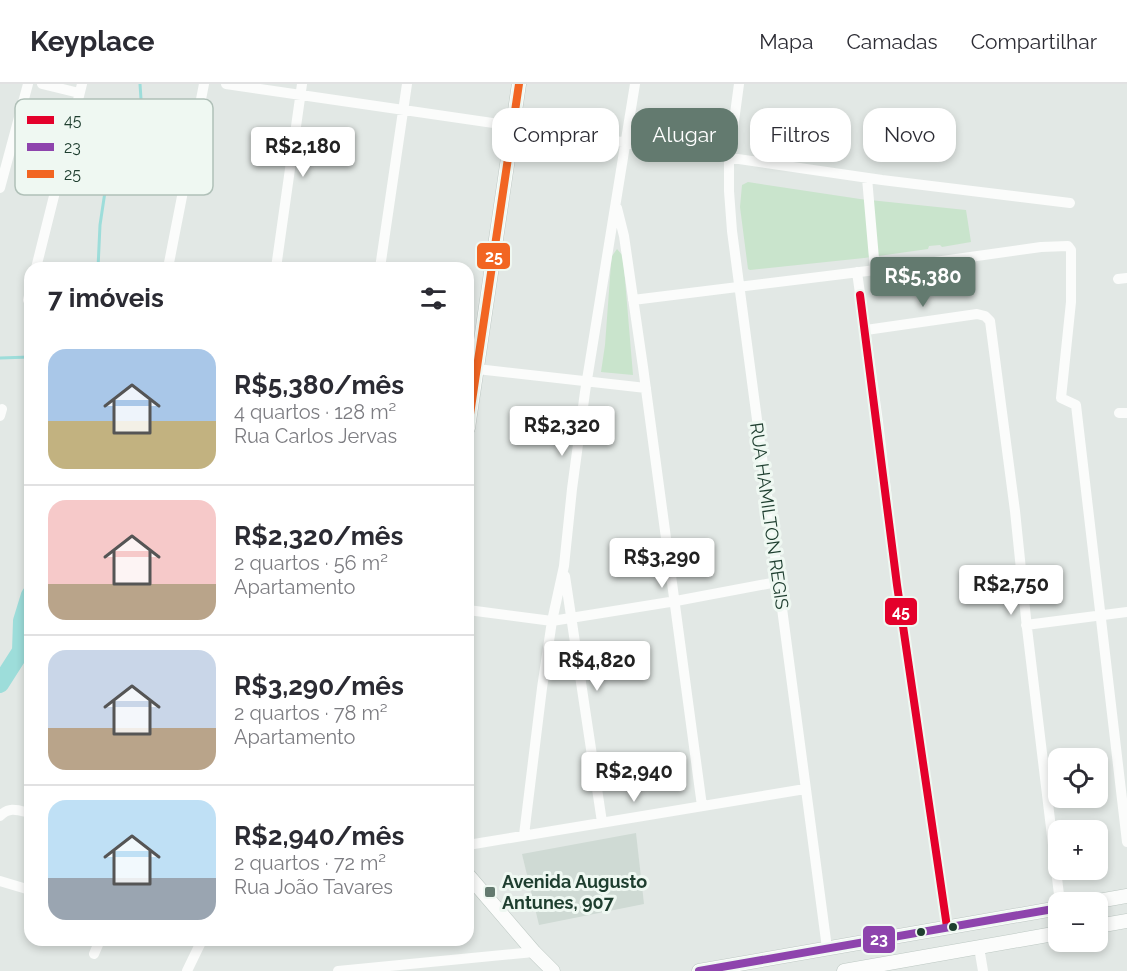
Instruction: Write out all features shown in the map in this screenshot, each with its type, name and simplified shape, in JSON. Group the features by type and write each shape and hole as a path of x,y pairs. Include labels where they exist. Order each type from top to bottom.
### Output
{"main road":[{"path":"516,108 519,84"},
{"path":"474,357 507,162"},
{"path":"474,882 553,971"},
{"path":"1108,899 1127,896"},
{"path":"699,971 1048,910"},
{"path":"1108,924 1127,921"},
{"path":"844,971 1048,935"}],"street":[{"path":"24,99 28,84"},
{"path":"42,84 80,88"},
{"path":"201,99 204,84"},
{"path":"226,84 301,90 403,111 492,124"},
{"path":"381,262 407,84"},
{"path":"524,835 542,688 552,621 564,566 587,381 634,84"},
{"name":"RUA HAMILTON REGIS","path":"736,108 740,84"},
{"path":"277,262 301,90"},
{"path":"0,188 15,132"},
{"path":"619,141 631,143"},
{"path":"738,159 867,178 1070,202"},
{"name":"RUA HAMILTON REGIS","path":"729,162 729,191 738,287 827,948"},
{"path":"867,178 875,270"},
{"path":"37,262 54,195"},
{"path":"169,262 182,195"},
{"path":"615,202 624,236 646,388 702,806"},
{"path":"633,300 1041,247 1065,245 1070,248 1071,302 1062,399 1076,405 1127,842"},
{"path":"857,272 897,585 947,927"},
{"path":"866,330 982,314 990,321 1015,511 1026,625 1059,892"},
{"path":"474,369 646,388"},
{"path":"564,566 602,822"},
{"path":"474,611 552,621 777,582"},
{"path":"1026,625 1127,612"},
{"path":"474,844 805,789"},
{"path":"0,816 11,809 24,812"},
{"path":"0,881 24,888"},
{"path":"94,954 97,946"},
{"path":"187,971 199,946"},
{"path":"979,947 983,971"},
{"path":"338,971 534,952"}],"shaded area":[{"path":"636,833 644,904 539,925 522,854"}],"green space":[{"path":"748,182 860,199 966,210 971,242 942,247 940,245 929,246 928,249 864,258 750,270 748,269 740,207 742,185"},
{"path":"617,249 623,256 633,375 601,372 612,256"}],"waterway":[{"path":"140,84 141,99"},
{"path":"98,262 104,195"},
{"path":"0,358 24,357"},
{"path":"0,684 21,651 24,614"}],"transit line":[{"name":"25","path":"474,388 519,84"},
{"name":"45","path":"860,295 897,585 947,927"},
{"name":"23","path":"699,971 1048,910"}],"place":[{"name":"Avenida Augusto Antunes, 907","path":"490,892"}]}
